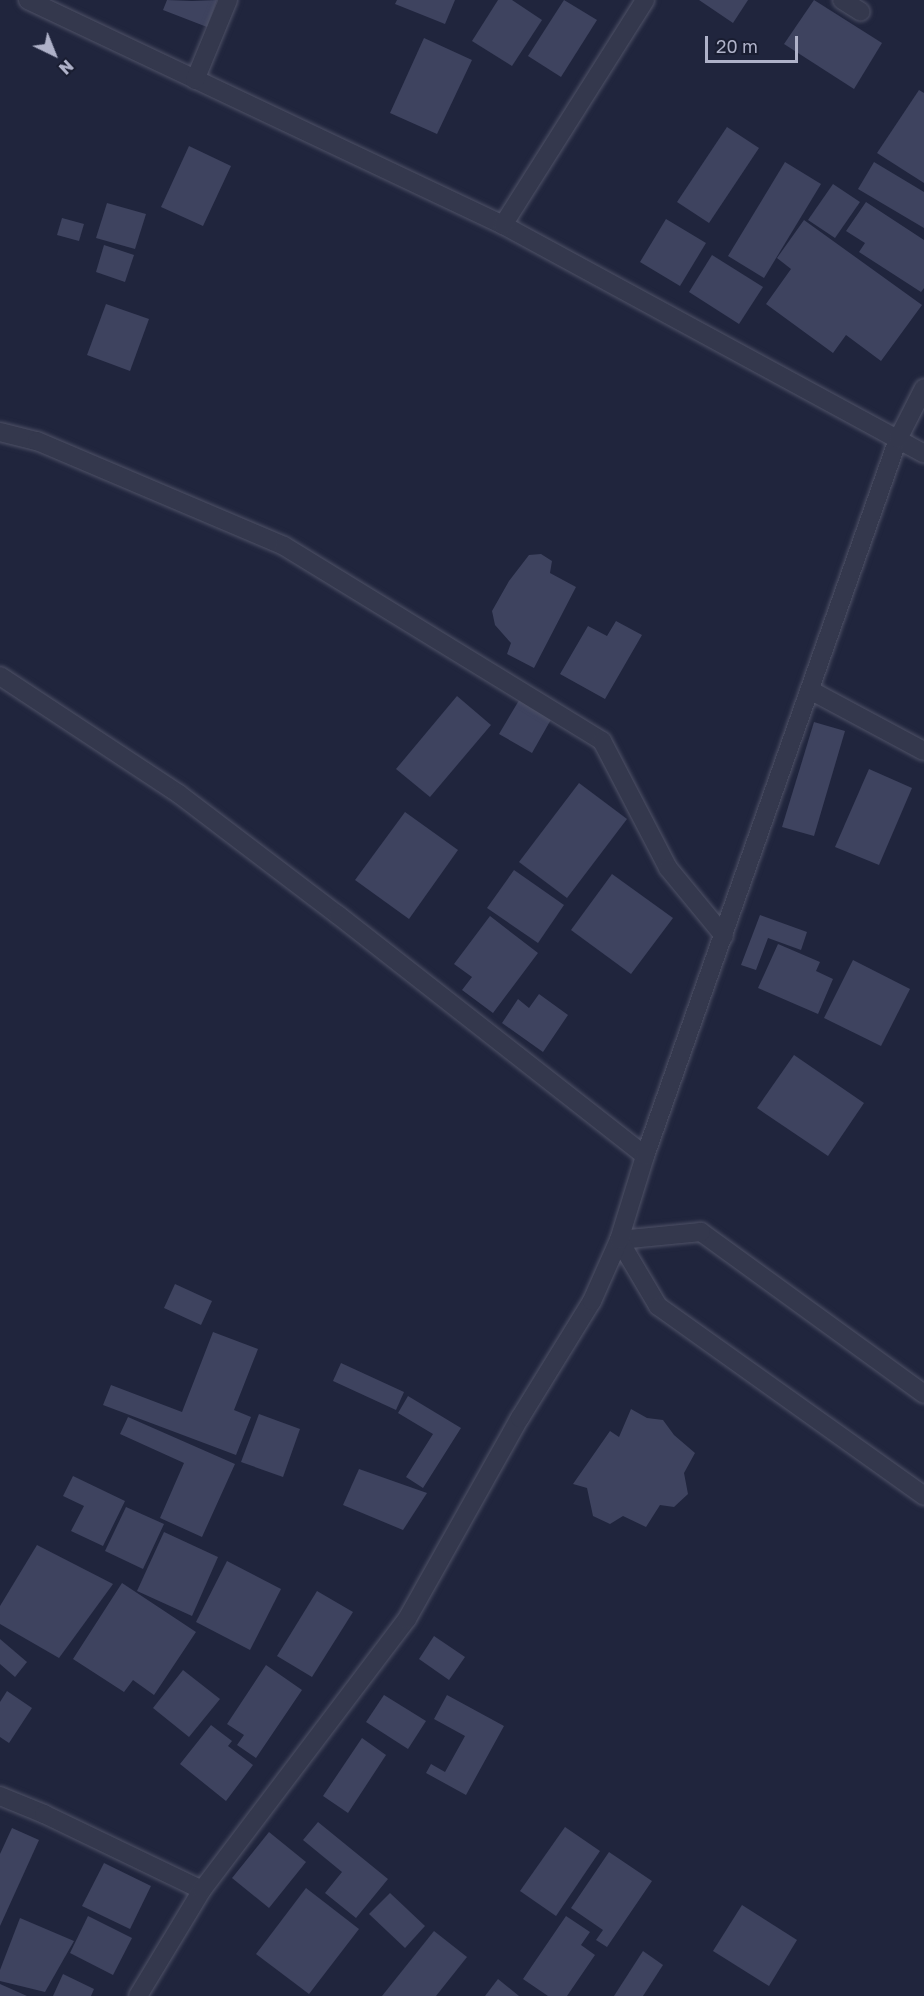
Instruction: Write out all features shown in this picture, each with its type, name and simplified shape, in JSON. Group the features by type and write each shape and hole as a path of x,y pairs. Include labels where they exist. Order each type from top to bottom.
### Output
{"street":[{"path":"28,0 503,225 924,454"},
{"path":"195,80 228,0"},
{"path":"503,225 645,0"},
{"path":"842,0 861,12"},
{"path":"143,1994 202,1890 406,1619 520,1418 592,1301 619,1240 645,1156 897,439 924,388"},
{"path":"0,432 37,441 284,546 602,741 668,868 724,936"},
{"path":"0,676 179,794 348,922 645,1156"},
{"path":"810,690 924,751"},
{"path":"619,1240 701,1232 924,1394"},
{"path":"619,1240 658,1306 924,1496"},
{"path":"0,1796 202,1890"}],"building":[{"path":"167,0 217,0 207,27 163,10"},
{"path":"397,0 455,0 445,24 395,4"},
{"path":"498,0 512,0 542,20 512,66 472,41"},
{"path":"564,0 597,20 561,77 528,56"},
{"path":"699,0 748,0 733,23"},
{"path":"814,0 882,43 854,89 784,44"},
{"path":"424,38 472,60 437,134 390,113"},
{"path":"919,90 924,93 924,183 877,153"},
{"path":"727,127 759,148 709,223 677,202"},
{"path":"189,146 231,166 203,226 161,207"},
{"path":"785,162 821,184 764,278 728,256"},
{"path":"874,162 924,192 924,228 858,189"},
{"path":"833,184 860,202 835,238 808,220"},
{"path":"866,202 924,240 924,288 921,292 859,252 865,243 846,231"},
{"path":"107,203 146,214 135,249 96,238"},
{"path":"62,218 84,224 79,241 57,235"},
{"path":"666,219 706,243 680,286 640,262"},
{"path":"804,220 922,305 881,361 846,335 833,353 766,304 791,269 777,258"},
{"path":"104,245 134,255 125,282 96,272"},
{"path":"712,255 763,287 739,324 689,292"},
{"path":"106,304 149,319 130,371 87,355"},
{"path":"541,554 552,561 550,573 576,587 534,668 507,654 511,643 495,625 492,611 509,581 529,555"},
{"path":"616,621 642,635 605,699 560,674 588,626 607,636"},
{"path":"457,696 491,725 430,797 396,769"},
{"path":"521,697 553,716 532,753 499,734"},
{"path":"814,722 845,731 814,836 782,827"},
{"path":"869,769 912,788 879,865 835,847"},
{"path":"579,783 627,819 567,898 519,862"},
{"path":"405,812 458,850 409,919 355,880"},
{"path":"514,870 564,905 538,943 487,908"},
{"path":"612,874 673,918 631,974 571,930"},
{"path":"760,915 807,932 801,950 768,938 756,970 741,965"},
{"path":"490,916 538,953 493,1013 462,990 472,977 454,964"},
{"path":"778,944 820,962 816,971 833,979 818,1014 758,988"},
{"path":"853,960 910,989 881,1046 824,1018"},
{"path":"539,994 568,1015 543,1052 502,1023 518,999 529,1008"},
{"path":"794,1055 864,1103 828,1156 757,1108"},
{"path":"175,1284 212,1301 201,1325 164,1308"},
{"path":"213,1332 258,1349 234,1410 251,1417 236,1455 103,1405 111,1385 182,1412"},
{"path":"341,1363 404,1392 396,1410 333,1381"},
{"path":"408,1396 461,1428 423,1488 406,1477 433,1434 398,1413"},
{"path":"631,1409 647,1418 663,1420 674,1435 695,1453 684,1473 688,1494 674,1507 660,1505 646,1527 623,1516 610,1524 593,1516 587,1488 573,1484 610,1431 619,1437"},
{"path":"259,1414 300,1429 283,1477 241,1462"},
{"path":"128,1417 235,1464 202,1537 160,1518 184,1463 120,1434"},
{"path":"359,1469 427,1493 403,1530 343,1505"},
{"path":"73,1476 125,1501 103,1546 71,1531 84,1506 63,1496"},
{"path":"126,1507 164,1524 143,1569 105,1551"},
{"path":"164,1532 218,1557 192,1616 137,1591"},
{"path":"37,1545 113,1584 59,1658 0,1624 0,1606"},
{"path":"227,1561 281,1589 250,1650 196,1622"},
{"path":"122,1583 196,1632 154,1695 133,1680 124,1692 73,1659"},
{"path":"317,1591 353,1612 312,1677 277,1656"},
{"path":"434,1636 465,1657 449,1680 419,1659"},
{"path":"0,1639 27,1662 15,1677 0,1664"},
{"path":"266,1665 302,1690 256,1758 237,1745 244,1735 227,1724"},
{"path":"183,1670 220,1699 189,1737 153,1708"},
{"path":"7,1691 32,1708 9,1743 0,1737 0,1702"},
{"path":"384,1695 426,1721 408,1749 366,1722"},
{"path":"447,1695 504,1726 466,1795 426,1773 431,1764 445,1772 465,1736 434,1719"},
{"path":"211,1725 232,1741 228,1746 253,1765 226,1801 180,1764"},
{"path":"362,1738 386,1755 348,1813 323,1796"},
{"path":"318,1822 388,1879 356,1918 325,1893 342,1872 303,1840"},
{"path":"565,1827 600,1851 556,1916 520,1891"},
{"path":"12,1828 39,1840 0,1926 0,1854"},
{"path":"269,1832 306,1862 269,1908 232,1878"},
{"path":"609,1852 652,1881 607,1947 596,1940 603,1930 571,1908"},
{"path":"104,1863 151,1886 130,1929 82,1906"},
{"path":"306,1888 359,1929 309,1994 256,1954"},
{"path":"390,1893 425,1926 405,1948 369,1914"},
{"path":"742,1905 797,1940 769,1986 713,1951"},
{"path":"88,1916 132,1938 113,1975 70,1953"},
{"path":"566,1916 590,1932 581,1945 595,1955 567,1996 548,1996 523,1979"},
{"path":"20,1918 74,1941 45,1992 0,1981 0,1970"},
{"path":"434,1931 467,1957 436,1996 382,1996"},
{"path":"643,1951 663,1965 643,1996 614,1996"},
{"path":"63,1974 94,1989 91,1996 53,1996"},
{"path":"498,1979 519,1996 485,1996"},
{"path":"0,1984 27,1996 0,1996"}]}
